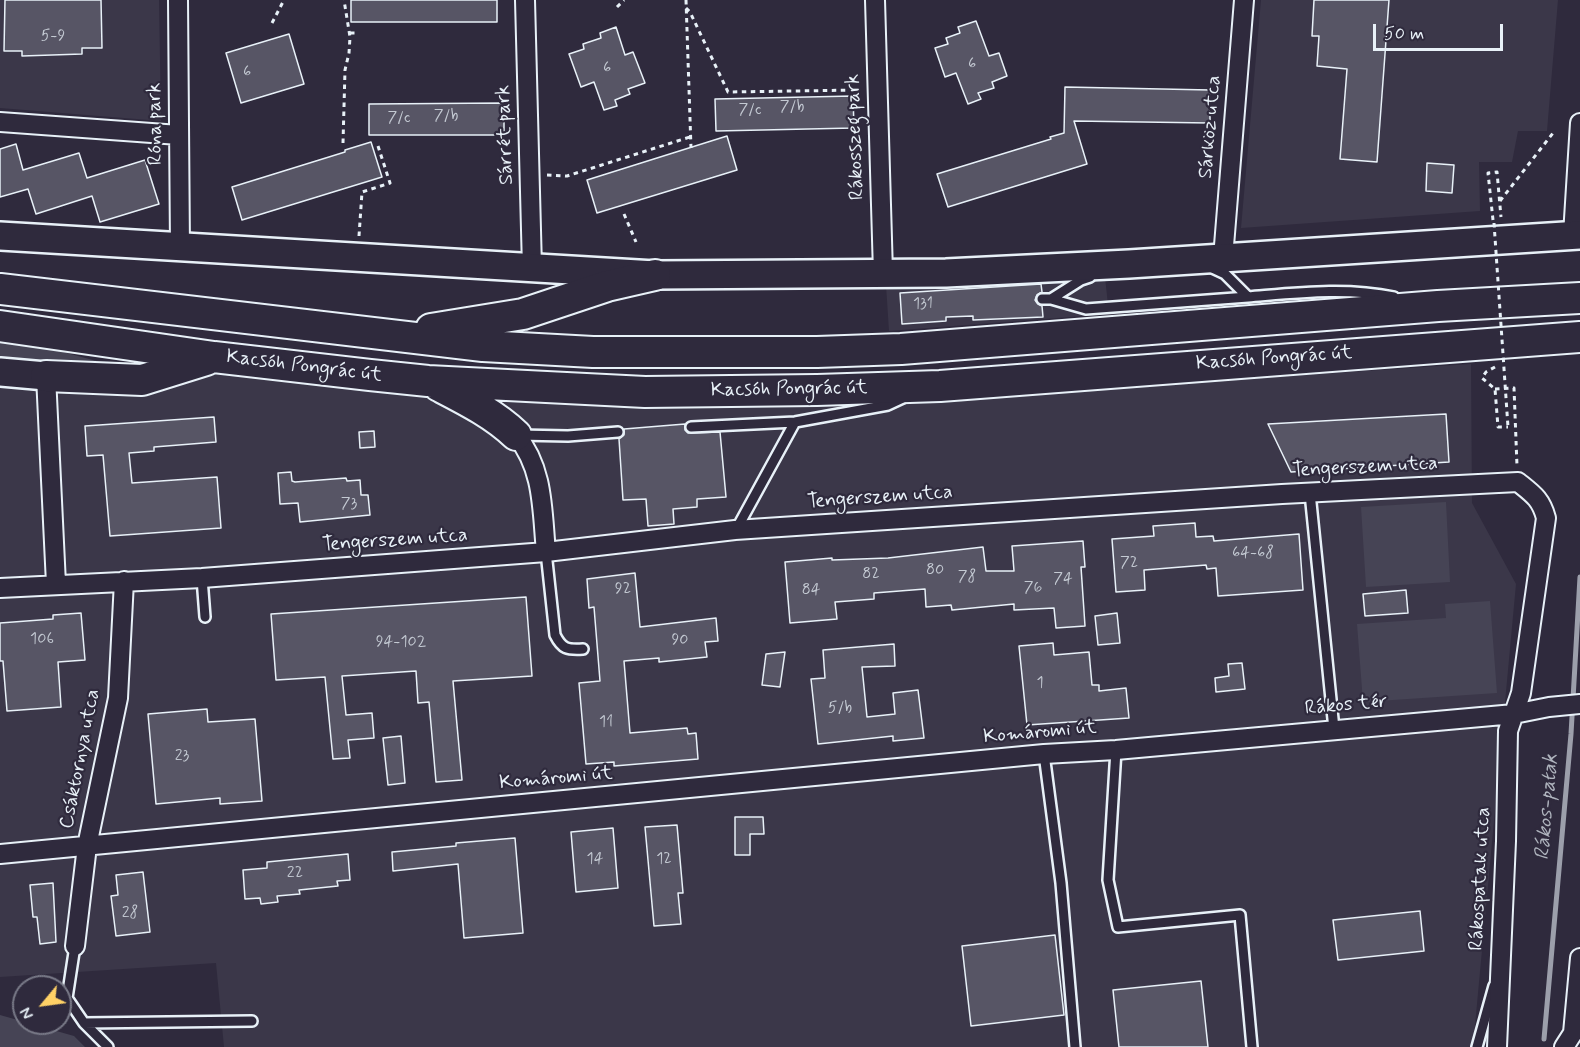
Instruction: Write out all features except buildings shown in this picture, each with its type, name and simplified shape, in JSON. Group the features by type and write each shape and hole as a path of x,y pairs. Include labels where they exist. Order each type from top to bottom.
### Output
{"main road":[{"path":"386,335 523,314 607,286 655,275"},
{"name":"Kacsóh Pongrác út","path":"0,289 483,346 593,352 817,352 913,348 1438,306 1580,298"},
{"name":"Kacsóh Pongrác út","path":"0,326 214,357 429,381 645,392 940,386 1580,337"},
{"path":"46,376 142,380 214,357"},
{"path":"429,381 504,423 516,435"}],"street":[{"name":"Róna park","path":"178,0 180,247"},
{"name":"Sárrét park","path":"525,0 532,268"},
{"name":"Rákosszeg park","path":"875,0 883,273"},
{"name":"Sárköz utca","path":"1223,258 1244,0"},
{"path":"0,122 179,135"},
{"path":"0,236 655,275 883,273 952,279 1130,264 1577,235 1580,123"},
{"path":"0,372 46,376 56,584"},
{"path":"516,435 525,446 537,472 546,552"},
{"path":"1514,714 1521,693 1546,518 1542,504 1518,483"},
{"name":"Tengerszem utca","path":"0,588 202,578 546,552 735,530 1310,493 1518,483"},
{"name":"Csáktornya utca","path":"75,946 87,846 118,698 124,581"},
{"name":"Rákos tér","path":"1116,750 1514,714 1580,704"},
{"name":"Rákospatak utca","path":"1497,1047 1506,841 1508,731 1514,714"},
{"name":"Komáromi út","path":"0,854 1044,754 1116,750"},
{"path":"1570,1043 1573,1033 1580,958"}],"lane":[{"path":"1191,261 1225,274 1248,297"},
{"path":"1130,264 1081,280 1047,299 1086,309 1323,291 1371,293 1438,306"},
{"path":"691,427 795,422 888,405 940,386"},
{"path":"735,530 795,422"},
{"path":"516,435 568,436 618,432"},
{"path":"1310,493 1334,729"},
{"path":"546,552 555,634 561,646 568,650 583,649"},
{"path":"202,578 205,617"},
{"path":"1116,750 1108,880 1119,927 1240,915 1252,1047"},
{"path":"1044,754 1061,883 1075,1047"},
{"path":"75,946 67,998 84,1023 108,1047"},
{"path":"1477,1047 1499,970"},
{"path":"84,1023 252,1021"}],"path":[{"path":"272,22 284,0"},
{"path":"343,143 345,70 350,33 344,0"},
{"path":"617,7 624,0"},
{"path":"686,0 691,148"},
{"path":"686,8 728,92 878,89"},
{"path":"350,33 359,33"},
{"path":"1500,201 1553,133"},
{"path":"530,175 567,176 690,137"},
{"path":"358,258 362,192 390,183 378,146"},
{"path":"1495,389 1498,428 1508,427 1488,173 1497,172 1502,218"},
{"path":"624,214 636,242"},
{"path":"1508,366 1496,367 1486,372 1482,378 1495,389 1514,388 1518,483"}],"shaded area":[{"path":"0,0 159,0 161,121 0,108"},
{"path":"1261,0 1558,0 1547,131 1518,131 1512,162 1479,162 1480,211 1241,228"},
{"path":"1105,277 1109,314 889,331 886,285"},
{"path":"0,342 52,349 130,370 0,361"},
{"path":"0,356 168,364 666,407 939,403 1062,391 1471,364 1472,503 1516,584 1473,1047 224,1047 216,963 0,977"},
{"path":"1446,502 1450,582 1366,587 1361,507"},
{"path":"1490,601 1497,693 1363,702 1357,624 1446,618 1445,604"},
{"path":"0,1015 12,1018 12,1035 70,1035 85,1047 0,1047"}],"waterway":[{"name":"Rákos-patak","path":"1544,1039 1571,734 1580,577"}]}
